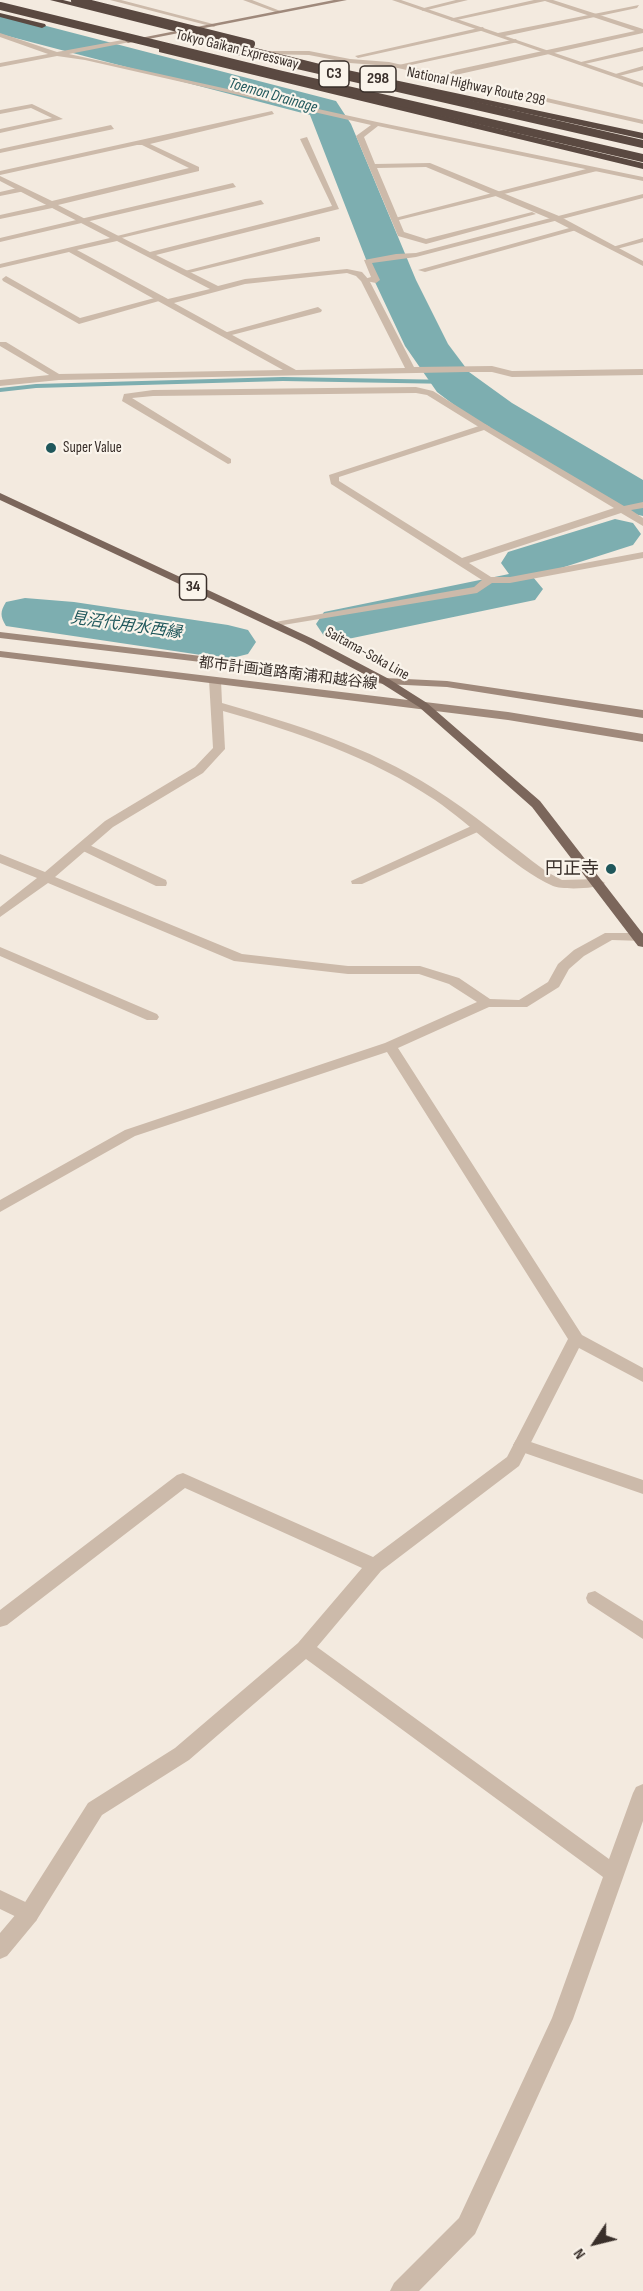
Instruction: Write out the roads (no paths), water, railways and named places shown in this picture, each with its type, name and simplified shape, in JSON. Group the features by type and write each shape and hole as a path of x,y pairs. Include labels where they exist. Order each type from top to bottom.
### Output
{"highway":[{"path":"75,0 524,107 643,138"},
{"name":"National Highway Route 298","path":"52,3 119,16 266,53 643,138"},
{"name":"Tokyo Gaikan Expressway","path":"52,3 643,144"},
{"name":"National Highway Route 298","path":"0,8 643,166"},
{"name":"Tokyo Gaikan Expressway","path":"0,8 643,159"},
{"path":"0,15 448,123 643,159"}],"main road":[{"name":"Saitama-Soka Line","path":"0,496 275,625 385,681 423,705 536,804 641,939"}],"street":[{"path":"100,0 119,16"},
{"path":"113,0 214,25"},
{"path":"246,0 280,12"},
{"path":"0,65 344,0"},
{"path":"395,0 643,85"},
{"path":"423,9 465,0"},
{"path":"444,77 547,51 642,31 545,0 452,19"},
{"path":"619,0 640,7"},
{"path":"499,35 640,7"},
{"path":"358,56 483,29"},
{"path":"0,35 55,54 85,58 377,124 643,179"},
{"path":"398,66 516,41"},
{"path":"580,63 643,49"},
{"path":"266,53 309,53 350,61 398,66 643,122"},
{"path":"615,75 643,69"},
{"path":"0,112 32,106 59,119 0,131"},
{"path":"0,173 272,113"},
{"path":"377,124 360,136 401,234 426,242 532,214"},
{"path":"0,151 111,127"},
{"path":"150,254 336,207 304,139"},
{"path":"0,217 196,169 143,143"},
{"path":"372,166 427,165 556,218 643,264"},
{"path":"394,219 594,169"},
{"path":"0,178 217,289"},
{"path":"0,240 233,185"},
{"path":"0,194 22,189"},
{"path":"365,280 375,280 367,262 396,256 416,255 643,196"},
{"path":"0,266 261,202"},
{"path":"422,270 576,229"},
{"path":"185,272 317,239"},
{"path":"613,248 643,240"},
{"path":"70,249 294,372"},
{"path":"6,279 79,321 164,300 286,276 347,271 359,274 365,280 411,370"},
{"path":"224,334 318,310"},
{"path":"3,344 59,377"},
{"path":"0,383 59,377 294,372 492,369 512,374 643,372"},
{"path":"228,461 127,401 127,396 176,392 416,390 430,393 626,508 643,523"},
{"path":"485,427 334,475 334,482 463,561 489,580 510,580 643,555"},
{"path":"463,561 626,508 643,505"},
{"path":"275,625 477,590 489,580"},
{"name":"都市計画道路南浦和越谷線","path":"0,635 385,681 447,684 643,714"},
{"name":"都市計画道路南浦和越谷線","path":"0,654 508,716 643,738"},
{"path":"0,913 46,879 109,824 199,770 219,749 214,681"},
{"path":"216,705 284,724 369,759 427,790 542,875 560,884 599,883"},
{"path":"357,881 477,827"},
{"path":"85,847 161,883"},
{"path":"0,858 239,958 348,970 420,969 454,981 487,1004"},
{"path":"0,1207 130,1133 390,1046 487,1004 522,1004 554,984 563,967 579,953 610,936 641,939"},
{"path":"0,951 152,1017"},
{"path":"390,1046 576,1338 643,1376"},
{"path":"0,1949 28,1914 95,1809 182,1754 305,1648 375,1566 513,1461 576,1338"},
{"path":"522,1445 643,1486"},
{"path":"0,1620 183,1480 375,1566"},
{"path":"595,1598 643,1631"},
{"path":"305,1648 613,1873"},
{"path":"402,2291 466,2226 562,2019 643,1793"},
{"path":"0,1899 28,1914"}],"waterway":[{"name":"Toemon Drainage","path":"0,24 324,108 333,124 367,206 395,280 427,346 453,382 495,413 643,501"},
{"path":"0,390 36,386 283,379 453,382"},
{"name":"見沼代用水西縁","path":"527,563 615,534"},
{"name":"見沼代用水西縁","path":"343,624 516,589"},
{"name":"見沼代用水西縁","path":"25,614 74,618 228,642"}],"place":[{"name":"Super Value","path":"51,448"},
{"name":"円正寺","path":"611,869"}]}
